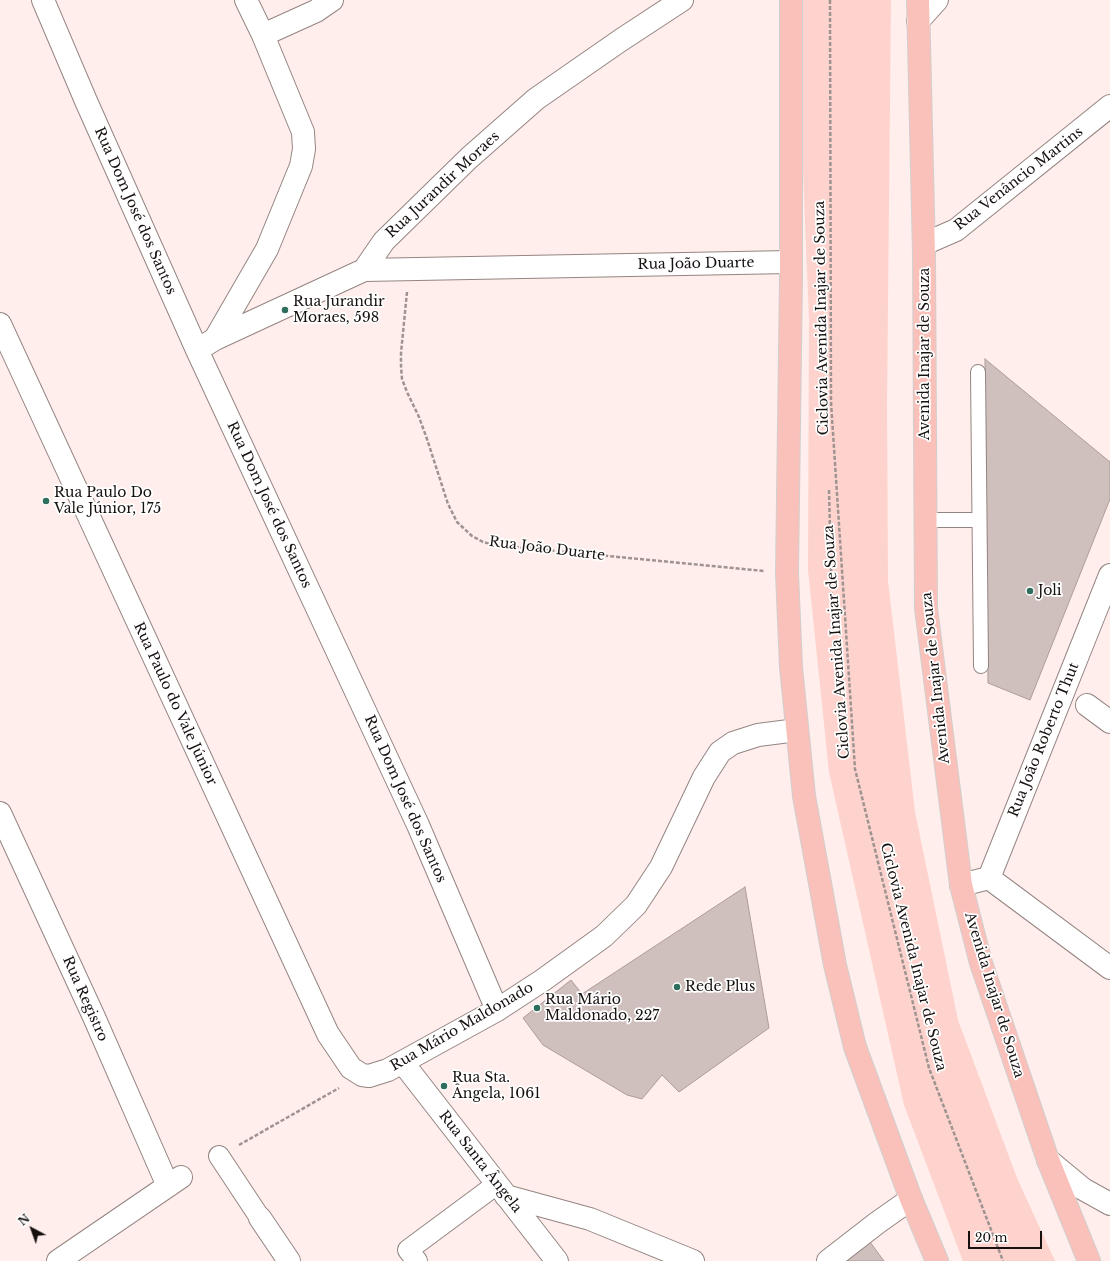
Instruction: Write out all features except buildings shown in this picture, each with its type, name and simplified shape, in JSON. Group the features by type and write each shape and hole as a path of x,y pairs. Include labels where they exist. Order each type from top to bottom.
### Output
{"main road":[{"path":"791,0 787,574 790,660 804,796 837,972 855,1047 911,1199 938,1261"},
{"name":"Avenida Inajar de Souza","path":"918,10 924,244 926,608 961,885 981,963 1048,1160 1089,1261"}],"street":[{"name":"Rua Dom José dos Santos","path":"43,0 86,101 206,344 418,825 497,1010"},
{"path":"206,344 267,249 301,166 304,149 303,132 263,35 246,0"},
{"path":"263,35 316,11 332,0"},
{"name":"Rua Jurandir Moraes","path":"364,270 384,241 469,158 536,99 682,0"},
{"path":"918,10 937,0"},
{"name":"Rua Venâncio Martins","path":"924,244 956,230 1110,106"},
{"name":"Rua João Duarte","path":"364,270 790,262"},
{"path":"206,344 364,270"},
{"name":"Rua Paulo do Vale Júnior","path":"0,324 328,1034 351,1068 362,1075"},
{"name":"Rua João Roberto Thut","path":"989,878 1110,575"},
{"path":"1087,705 1110,722"},
{"name":"Rua Mário Maldonado","path":"362,1075 369,1076 403,1063 497,1010 543,980 604,936 636,904 661,866 704,777 720,752 733,743 758,735 797,730"},
{"name":"Rua Registro","path":"0,813 94,1017 175,1182 69,1258"},
{"path":"961,885 989,878 1110,968"},
{"name":"Rua Santa Ângela","path":"403,1063 557,1261"},
{"path":"219,1156 289,1261"},
{"path":"1048,1160 1083,1189 1110,1204"},
{"path":"417,1261 408,1250 502,1190 590,1219 693,1261"},
{"path":"828,1261 911,1199"}],"lane":[{"path":"978,372 981,666"},
{"path":"926,520 979,520"}],"path":[{"name":"Ciclovia Avenida Inajar de Souza","path":"830,0 831,402 855,769 929,1068 1003,1261"},
{"name":"Rua João Duarte","path":"409,269 401,353 402,379 427,439 448,504 457,522 472,536 483,542 494,545 787,574"},
{"path":"829,490 832,608"},
{"path":"219,1156 362,1075"}],"shaded area":[{"path":"796,0 891,0 887,405 888,581 915,812 958,1020 1017,1178 1055,1261 963,1261 904,1105 829,772 808,570 809,319"}],"place":[{"name":"Rua Jurandir Moraes, 598","path":"285,310"},
{"name":"Rua Paulo Do Vale Júnior, 175","path":"46,501"},
{"name":"Joli","path":"1030,591"},
{"name":"Rede Plus","path":"677,987"},
{"name":"Rua Mário Maldonado, 227","path":"537,1008"},
{"name":"Rua Sta. Ângela, 1061","path":"444,1086"}]}
